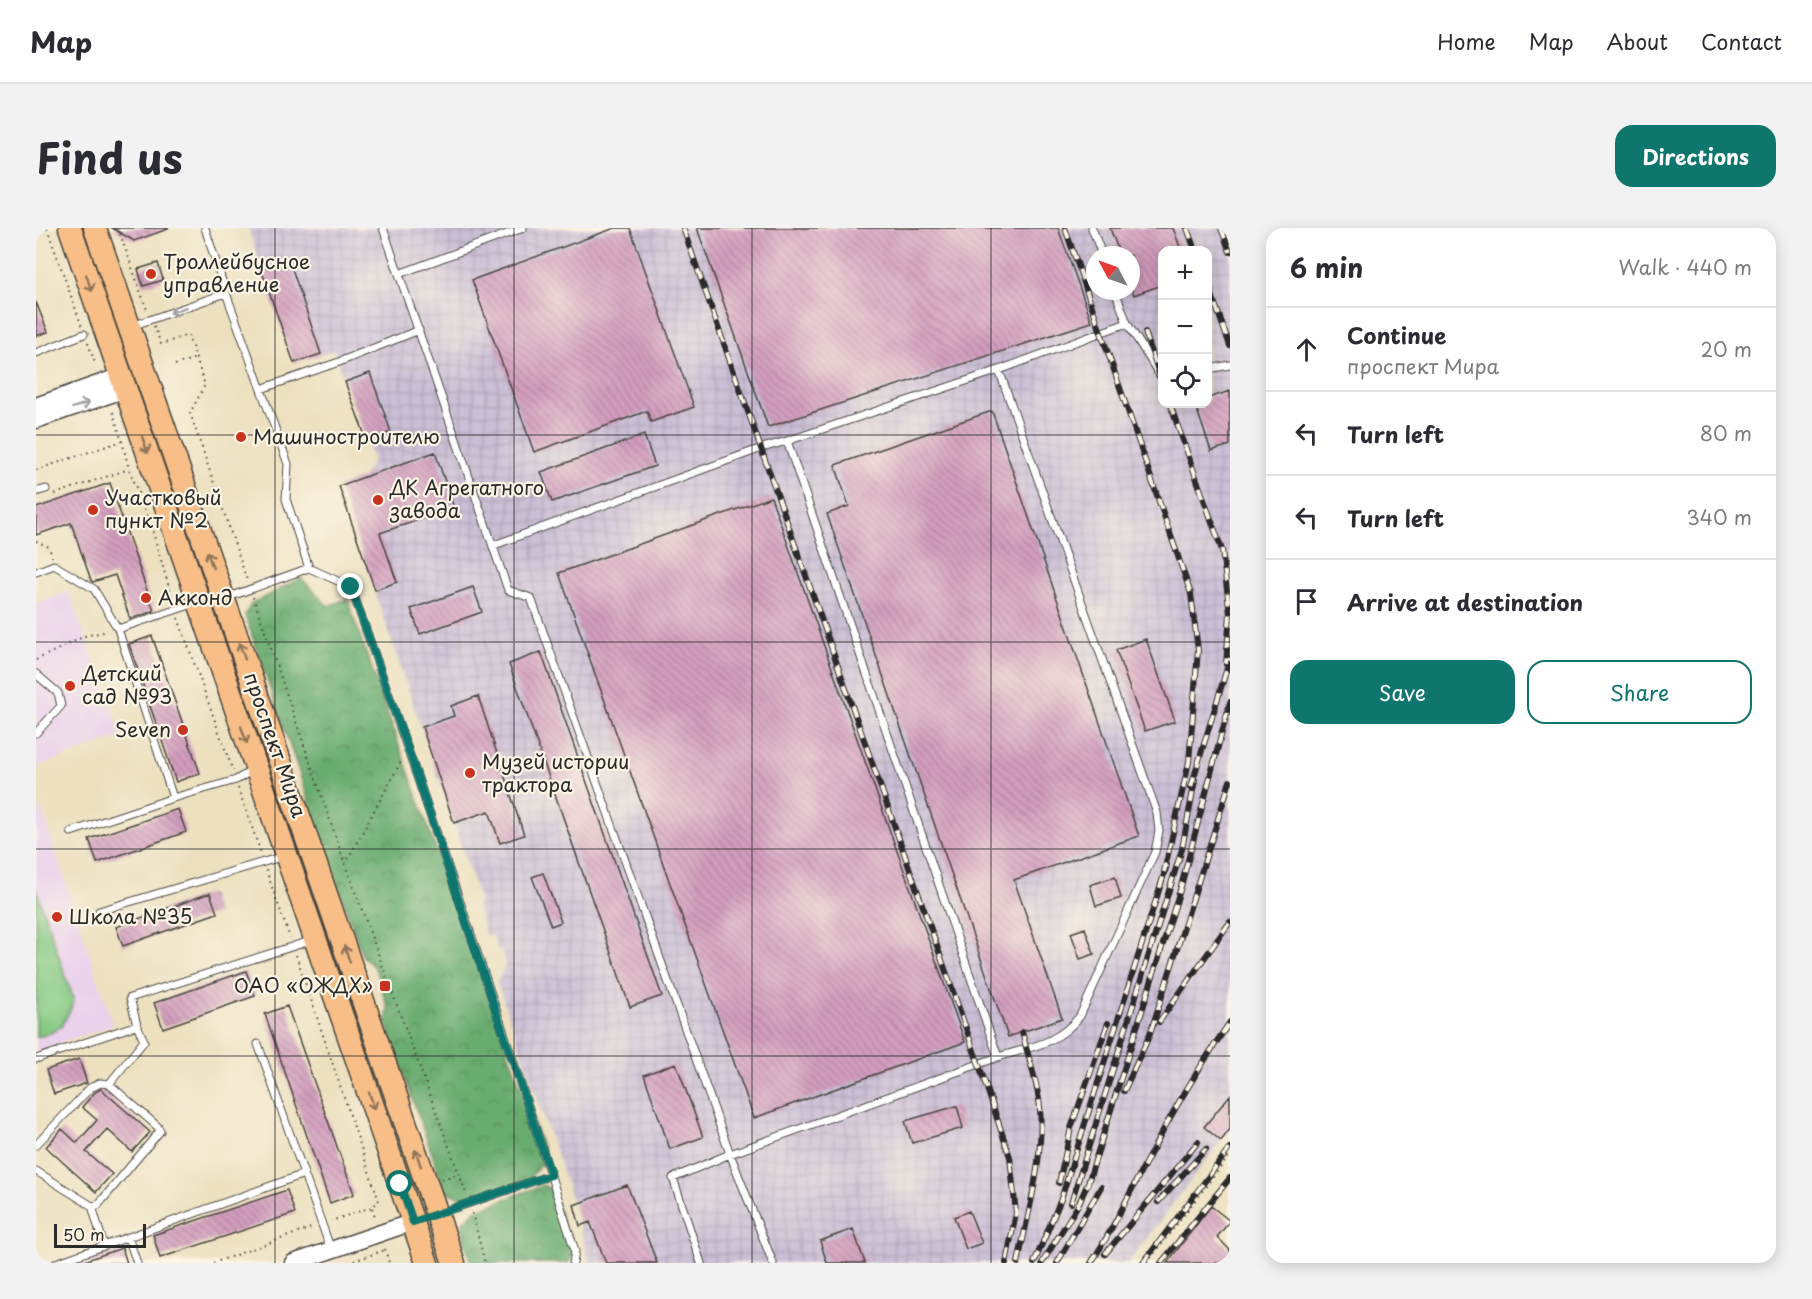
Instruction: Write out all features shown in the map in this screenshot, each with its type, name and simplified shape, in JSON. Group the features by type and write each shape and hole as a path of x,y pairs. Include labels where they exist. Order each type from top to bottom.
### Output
{"main road":[{"name":"проспект Мира","path":"70,228 198,602 245,772 286,855 427,1263"},
{"name":"проспект Мира","path":"95,228 454,1263"},
{"path":"124,383 146,375"},
{"path":"413,1222 437,1214"}],"street":[{"path":"36,405 124,383"},
{"path":"36,420 124,383"},
{"path":"293,1263 413,1222"}],"lane":[{"path":"205,228 288,464 286,499 309,568"},
{"path":"383,228 508,590 531,598 730,1154 773,1263"},
{"path":"399,274 523,228"},
{"path":"1092,228 1099,246"},
{"path":"129,327 226,293"},
{"path":"1118,300 1127,323 1158,372"},
{"path":"494,545 762,448 999,370 1127,323"},
{"path":"261,389 339,362 419,330"},
{"path":"36,353 84,334"},
{"path":"1212,368 1230,365"},
{"path":"701,1263 673,1178 730,1154 998,1057 1058,1038 1070,1029 1080,1016 1155,852 1159,831 1157,813 999,370"},
{"path":"787,441 998,1057"},
{"path":"36,492 46,493"},
{"path":"36,572 54,566 94,589 118,629 173,798"},
{"path":"224,598 309,568 351,587 551,1175 575,1251 573,1263"},
{"path":"118,629 198,602"},
{"path":"36,674 58,693 61,706 36,733"},
{"path":"71,832 236,780 245,772"},
{"path":"99,911 286,855"},
{"path":"109,1084 144,1041 130,998 316,940"},
{"path":"36,1059 137,1025"},
{"path":"258,1044 331,1250"},
{"path":"36,1145 90,1088 100,1083 109,1084 158,1127 160,1131 98,1205 92,1206"},
{"path":"36,1171 92,1206 104,1246"},
{"path":"56,1263 304,1174"},
{"path":"437,1214 551,1175"},
{"path":"128,1237 137,1263"}],"path":[{"path":"47,228 95,363"},
{"path":"118,228 147,312"},
{"path":"157,336 161,344 188,335 205,385 190,413 248,582"},
{"path":"175,365 196,358"},
{"path":"113,412 129,469 152,529 174,606"},
{"path":"36,470 123,441"},
{"path":"46,493 129,469"},
{"path":"36,541 49,547 54,566"},
{"path":"253,595 345,864 468,1200"},
{"path":"178,616 245,772"},
{"path":"36,660 85,636 118,629"},
{"path":"345,864 408,749"},
{"path":"237,783 262,858"},
{"path":"265,866 292,943"},
{"path":"213,1263 372,1207 379,1201 294,951"},
{"path":"1147,1263 1230,1155"},
{"path":"437,1181 458,1174"},
{"path":"372,1207 378,1225"},
{"path":"471,1209 484,1263"},
{"path":"383,1243 389,1263"},
{"path":"348,1263 385,1250"}],"shaded area":[{"path":"248,228 1230,228 1230,1129 1128,1263 589,1263 574,1205 497,982 505,965 502,952 497,949 493,935 486,936 476,903 480,901 339,486 363,477 373,460 334,350 294,363"},
{"name":"Детский сад №93","path":"69,592 122,736 36,767 36,603"},
{"name":"Школа №35","path":"41,808 113,1025 36,1051 36,809"}],"green space":[{"path":"79,228 85,228 128,355 126,356"},
{"path":"152,412 418,1186 413,1188 147,414"},
{"path":"301,578 328,606 347,599 546,1158 528,1180 462,1198 445,1191 386,1024 388,1008 375,968 362,955 245,615 251,604"},
{"path":"36,889 74,1001 61,1026 36,1037"},
{"path":"543,1185 553,1191 573,1255 568,1263 472,1263 464,1240 463,1222 476,1210"}],"building":[{"path":"112,228 168,228 168,229 134,241"},
{"path":"615,228 630,228 694,407 651,422 647,411 534,452 472,280"},
{"path":"697,228 1058,228 1092,322 768,427"},
{"path":"1110,228 1173,228 1180,246 1158,246 1158,286 1140,293 1140,246 1117,246"},
{"path":"289,260 321,354 294,363 261,269"},
{"name":"Троллейбусное управление","path":"158,263 163,280 143,286 138,269"},
{"path":"36,302 48,332 36,336"},
{"path":"370,373 391,432 367,441 345,382"},
{"path":"1230,391 1230,445 1211,451 1196,408 1212,408 1212,397"},
{"path":"992,411 1139,836 1014,880 1062,1018 1008,1037 827,514 849,506 835,465"},
{"path":"644,435 655,466 552,502 541,472"},
{"path":"435,452 454,508 380,533 397,582 375,590 339,486"},
{"path":"110,483 154,611 130,619 115,575 93,582 91,580 71,523 36,535 36,508"},
{"path":"771,497 965,1042 754,1118 559,573"},
{"path":"473,587 482,612 420,634 411,609"},
{"path":"152,636 200,773 176,782 129,644"},
{"path":"1146,639 1175,721 1145,731 1116,650"},
{"path":"541,652 662,996 630,1007 509,664"},
{"name":"Музей истории трактора","path":"478,696 524,835 500,843 489,811 454,823 422,727 454,716 451,706"},
{"path":"178,809 186,832 97,863 89,839"},
{"path":"543,873 561,922 551,926 532,877"},
{"path":"1115,877 1121,898 1096,906 1090,885"},
{"path":"210,893 217,913 123,946 116,927"},
{"path":"1085,928 1094,954 1080,959 1071,933"},
{"path":"246,971 255,996 163,1028 154,1003"},
{"path":"287,1006 354,1194 330,1203 265,1014"},
{"path":"79,1059 87,1083 54,1094 46,1070"},
{"path":"676,1063 703,1137 670,1149 644,1075"},
{"path":"101,1089 150,1132 132,1152 107,1129 86,1152 112,1174 96,1192 46,1147 62,1129 77,1143 97,1120 82,1107 95,1092"},
{"path":"1230,1095 1230,1129 1221,1141 1204,1127"},
{"path":"957,1106 963,1128 912,1143 905,1121"},
{"path":"627,1185 657,1263 606,1263 590,1222 580,1226 574,1205"},
{"path":"287,1190 295,1213 160,1258 153,1235"},
{"path":"1211,1206 1230,1221 1217,1237 1230,1250 1230,1263 1167,1263"},
{"path":"969,1211 982,1243 966,1249 954,1217"},
{"path":"853,1229 865,1263 827,1263 820,1241"},
{"path":"122,1248 127,1263 84,1263 84,1261"}],"railway":[{"path":"683,228 1010,1157 1016,1213 1006,1263"},
{"path":"1065,228 1191,594 1198,650 1189,762 1164,872"},
{"path":"1187,228 1194,246"},
{"path":"1221,228 1230,252"},
{"path":"1212,295 1230,346"},
{"path":"1145,332 1158,370"},
{"path":"1171,408 1222,550 1230,614 1226,664"},
{"path":"1191,787 1230,658"},
{"path":"1042,1263 1078,1205 1088,1183 1180,890 1230,702"},
{"path":"1071,1203 1182,849 1195,780"},
{"path":"1124,1091 1150,1034 1230,781"},
{"path":"1034,1263 1061,1199 1167,865"},
{"path":"1159,1022 1230,922"},
{"path":"1091,1263 1116,1221 1171,1116 1230,1022"},
{"path":"1059,1183 1071,1128 1108,1023"},
{"path":"1018,1263 1034,1186 1041,1127 1037,1089 1022,1032"},
{"path":"1105,1254 1198,1142"},
{"path":"1143,1263 1230,1148"},
{"path":"1158,1202 1206,1149"},
{"path":"1161,1263 1230,1178"},
{"path":"1057,1263 1101,1187"}],"place":[{"name":"Троллейбусное управление","path":"151,274"},
{"name":"Машиностроителю","path":"241,437"},
{"name":"ДК Агрегатного завода","path":"378,500"},
{"name":"Участковый пункт №2","path":"93,510"},
{"name":"Акконд","path":"146,598"},
{"name":"Детский сад №93","path":"70,686"},
{"name":"Seven","path":"183,730"},
{"name":"Музей истории трактора","path":"470,773"},
{"name":"Школа №35","path":"57,917"},
{"name":"ОАО «ОЖДХ»","path":"385,986"}],"route":[{"path":"351,587 551,1175 413,1222 400,1184"}]}
